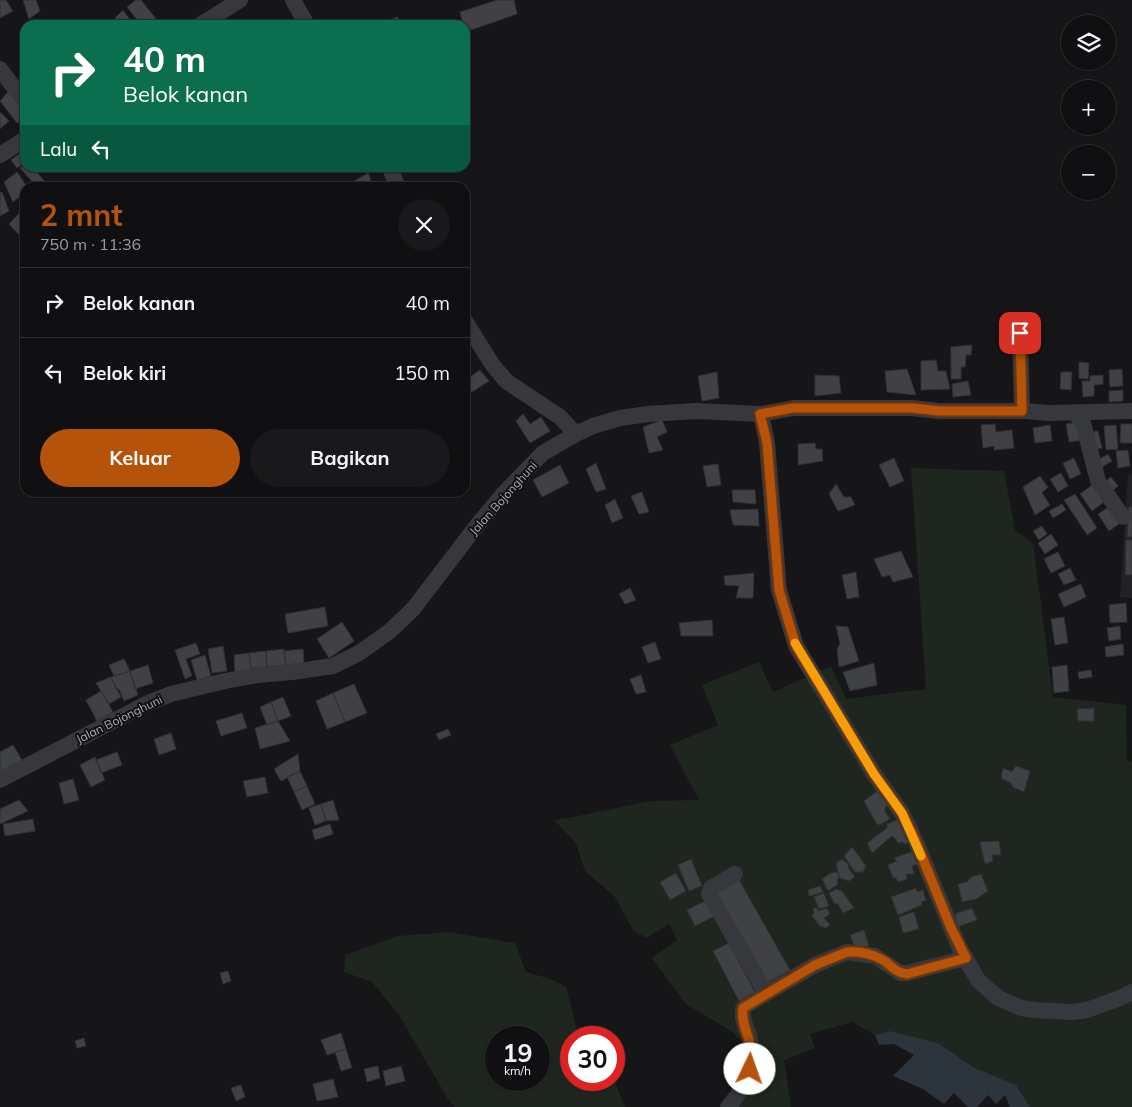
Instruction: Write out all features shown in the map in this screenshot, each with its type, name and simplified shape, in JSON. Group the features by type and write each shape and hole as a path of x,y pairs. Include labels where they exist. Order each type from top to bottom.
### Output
{"street":[{"path":"208,20 240,0"},
{"path":"293,0 304,20"},
{"path":"0,69 20,95"},
{"path":"0,155 20,142"},
{"path":"470,329 492,364 506,381 560,417 576,434"},
{"path":"1020,333 1022,411"},
{"name":"Jalan Bojonghuni","path":"0,780 146,704 171,694 258,675 333,666 359,653 390,631 413,609 475,528 523,472 543,453 593,426 620,418 648,414 696,412 760,414 793,408 912,408 940,411 1022,411 1048,413 1132,411"},
{"path":"1075,413 1083,423 1098,480 1123,517"},
{"path":"760,414 767,443 779,590 796,646 874,774 902,813 916,842 951,928 978,980 998,998 1022,1008 1054,1011 1087,1010 1132,992"},
{"path":"735,874 711,888 709,894 766,993"},
{"path":"728,1107 736,1098 746,1080 753,1058 742,1014 743,1008 766,993 815,965 847,952 874,956 900,973 907,974 966,958"}],"shaded area":[{"path":"911,468 1004,471 1015,530 1033,543 1053,697 1126,705 1127,760 1132,762 1132,1107 1030,1107 1016,1085 973,1067 938,1043 890,1031 875,1035 852,1022 810,1034 815,1048 784,1060 791,1107 730,1107 755,1054 731,1031 686,1004 652,958 677,940 669,924 646,938 633,930 615,897 585,871 576,843 554,820 650,801 699,800 670,745 718,725 702,685 759,662 773,692 831,666 846,699 926,689"},
{"path":"1132,473 1132,598 1120,597 1128,475"},
{"path":"449,932 515,943 526,972 551,979 566,987 576,1026 560,1026 560,1091 618,1091 625,1107 455,1107 449,1101 399,1015 372,982 344,972 345,955 398,936"},
{"path":"890,1031 938,1043 973,1067 1016,1085 1030,1107 1010,1107 1005,1095 996,1104 988,1095 977,1107 968,1107 954,1093 944,1104 923,1089 893,1076 914,1055 894,1044 879,1045 875,1035"}],"building":[{"path":"0,0 6,0 13,11 0,18"},
{"path":"23,0 36,0 40,11 29,19"},
{"path":"136,0 141,0 157,20 137,20 127,7"},
{"path":"497,0 514,0 517,14 470,30 470,20 462,20 460,12"},
{"path":"123,10 130,20 116,20 115,18"},
{"path":"398,17 399,20 388,20"},
{"path":"8,92 20,105 20,122 17,123 0,101"},
{"path":"0,112 9,121 0,129"},
{"path":"20,154 20,166 17,168 11,160"},
{"path":"17,172 24,182 20,182 20,196 13,202 4,182"},
{"path":"24,172 37,172 44,181 33,182"},
{"path":"368,173 371,180 369,182 352,182"},
{"path":"2,192 9,211 0,216 0,193"},
{"path":"20,212 20,236 9,224"},
{"path":"972,345 971,355 966,355 965,367 961,367 961,379 951,379 951,347"},
{"path":"936,360 938,371 946,371 950,389 921,390 921,361"},
{"path":"1079,362 1089,363 1088,379 1079,378"},
{"path":"907,369 916,395 887,392 885,371"},
{"path":"1122,369 1123,386 1110,387 1109,370"},
{"path":"480,370 489,381 472,392 470,389 470,377"},
{"path":"717,372 719,398 702,401 698,376"},
{"path":"1061,372 1072,372 1071,390 1060,389"},
{"path":"815,375 839,376 841,393 815,396"},
{"path":"1103,375 1103,384 1094,385 1094,396 1083,397 1082,381 1090,381 1090,376"},
{"path":"968,381 971,395 953,397 952,384"},
{"path":"1123,390 1123,401 1109,402 1109,391"},
{"path":"523,414 530,424 541,417 550,431 530,443 516,421"},
{"path":"662,420 667,432 657,437 663,450 649,453 643,427"},
{"path":"1080,422 1083,440 1069,442 1066,424"},
{"path":"995,424 996,432 1012,430 1014,448 994,450 994,446 983,448 981,425"},
{"path":"1121,424 1132,424 1132,443 1120,443"},
{"path":"1050,425 1052,441 1035,443 1033,428"},
{"path":"1116,425 1118,449 1106,450 1104,426"},
{"path":"1098,431 1102,448 1093,450 1089,433"},
{"path":"815,443 816,449 822,449 823,461 798,465 798,444"},
{"path":"1128,450 1130,466 1118,468 1116,451"},
{"path":"1108,454 1112,461 1100,468 1096,461"},
{"path":"894,458 904,481 890,487 879,465"},
{"path":"1074,458 1081,474 1070,479 1063,463"},
{"path":"596,463 606,489 596,492 586,469"},
{"path":"718,464 721,485 707,487 703,466"},
{"path":"560,465 569,483 542,497 533,480"},
{"path":"1061,473 1068,486 1058,492 1050,479"},
{"path":"1040,476 1048,487 1042,493 1050,505 1035,515 1023,487"},
{"path":"1111,477 1118,486 1109,494 1102,484"},
{"path":"1096,482 1108,499 1092,511 1080,494"},
{"path":"836,484 844,497 851,497 855,505 838,511 829,494"},
{"path":"732,490 755,490 756,504 733,502"},
{"path":"642,492 649,512 639,514 631,496"},
{"path":"1075,494 1097,528 1087,535 1064,500"},
{"path":"615,499 623,518 612,523 605,505"},
{"path":"1062,504 1066,510 1053,518 1049,511"},
{"path":"1112,505 1123,521 1109,531 1098,514"},
{"path":"1129,507 1132,507 1132,537 1127,537"},
{"path":"758,509 759,526 733,525 730,510"},
{"path":"1042,526 1047,534 1039,540 1033,531"},
{"path":"1051,534 1058,545 1045,554 1038,543"},
{"path":"1126,540 1132,540 1132,575 1125,575"},
{"path":"901,551 913,577 893,582 890,575 882,577 874,559"},
{"path":"1058,552 1065,566 1051,573 1044,559"},
{"path":"1070,568 1076,580 1064,585 1058,574"},
{"path":"856,572 859,597 847,599 842,575"},
{"path":"754,573 753,598 736,598 739,586 725,585 724,576"},
{"path":"1081,584 1086,597 1064,607 1058,594"},
{"path":"630,588 636,600 625,604 619,594"},
{"path":"1126,603 1127,622 1110,623 1109,605"},
{"path":"325,607 328,626 288,633 285,614"},
{"path":"1064,617 1068,643 1055,645 1051,619"},
{"path":"712,620 713,636 681,636 679,623"},
{"path":"342,622 354,641 329,658 317,639"},
{"path":"836,626 848,627 859,661 839,667 837,649 840,644"},
{"path":"1120,626 1121,639 1109,641 1107,628"},
{"path":"655,642 661,659 648,663 642,647"},
{"path":"196,643 200,654 186,659 192,676 185,679 175,650"},
{"path":"1123,644 1124,655 1106,657 1105,647"},
{"path":"223,646 227,671 212,673 208,649"},
{"path":"284,649 286,665 267,667 266,651"},
{"path":"303,649 304,663 286,665 284,651"},
{"path":"266,651 267,667 251,668 249,653"},
{"path":"249,653 251,672 235,673 234,655"},
{"path":"205,655 211,676 197,680 191,660"},
{"path":"124,659 130,671 114,676 109,665"},
{"path":"874,663 877,685 850,691 843,672"},
{"path":"148,665 153,683 135,689 130,671"},
{"path":"1067,665 1069,691 1054,693 1052,667"},
{"path":"1091,670 1092,677 1079,679 1078,672"},
{"path":"130,671 138,695 124,701 111,677"},
{"path":"641,675 646,692 636,694 630,679"},
{"path":"111,677 121,697 109,704 96,683"},
{"path":"354,684 367,713 345,722 333,693"},
{"path":"101,691 113,712 97,721 86,700"},
{"path":"333,693 345,722 327,729 316,701"},
{"path":"283,697 291,716 278,721 271,702"},
{"path":"271,702 278,721 267,725 260,707"},
{"path":"1094,708 1094,721 1078,721 1077,709"},
{"path":"242,713 247,728 221,736 216,721"},
{"path":"278,721 290,741 260,749 255,728"},
{"path":"448,729 451,735 439,740 436,734"},
{"path":"171,733 176,749 159,755 154,739"},
{"path":"13,745 22,760 0,772 0,752"},
{"path":"117,752 122,765 101,773 96,760"},
{"path":"298,754 300,771 281,781 274,769"},
{"path":"95,757 105,780 91,787 80,765"},
{"path":"1016,766 1030,771 1024,792 1001,778 1003,768 1012,772"},
{"path":"300,771 307,786 294,792 287,777"},
{"path":"265,777 268,793 247,797 243,781"},
{"path":"73,779 79,800 64,804 59,783"},
{"path":"307,786 315,804 302,810 294,792"},
{"path":"876,792 892,802 885,807 885,812 890,819 879,825 864,801"},
{"path":"19,800 28,811 0,824 0,809"},
{"path":"333,800 339,820 326,821 321,804"},
{"path":"321,804 326,821 315,825 309,808"},
{"path":"33,819 35,831 5,836 3,824"},
{"path":"900,819 910,842 905,844 902,842 898,843 892,836 872,853 867,843 887,828 887,824"},
{"path":"330,824 333,834 315,840 312,830"},
{"path":"999,841 1001,855 992,855 993,861 985,864 980,842"},
{"path":"852,847 866,866 863,872 855,872 844,856"},
{"path":"916,850 921,863 912,866 914,874 906,874 907,879 898,882 896,878 893,878 888,865 897,861 894,858"},
{"path":"691,859 702,886 689,891 678,865"},
{"path":"842,859 848,864 855,877 849,881 840,878 836,863"},
{"path":"835,872 839,873 837,885 828,891 822,879"},
{"path":"676,873 686,891 670,900 660,882"},
{"path":"981,874 988,891 976,899 962,902 958,884 967,882 971,877"},
{"path":"738,878 790,970 767,983 715,891"},
{"path":"820,886 823,892 809,896 808,890"},
{"path":"916,888 917,892 923,890 926,900 921,902 922,905 898,915 891,897"},
{"path":"836,889 842,891 854,908 843,913 838,904 834,903 829,893"},
{"path":"824,893 829,906 819,909 814,897"},
{"path":"707,900 715,916 695,926 687,910"},
{"path":"816,907 818,911 827,908 830,914 824,918 830,925 826,928 820,926 812,916 814,913 813,909"},
{"path":"972,908 977,920 957,927 954,919 956,918 955,914"},
{"path":"914,912 919,929 903,933 899,917"},
{"path":"864,930 869,946 855,948 850,935"},
{"path":"729,943 756,994 740,1003 713,951"},
{"path":"228,971 231,981 223,984 220,973"},
{"path":"341,1033 346,1049 327,1055 321,1040"},
{"path":"84,1038 86,1046 77,1048 75,1041"},
{"path":"346,1049 352,1068 341,1071 335,1052"},
{"path":"378,1066 380,1078 367,1082 364,1069"},
{"path":"401,1066 405,1081 386,1086 383,1071"},
{"path":"333,1079 338,1097 317,1101 313,1084"},
{"path":"241,1085 245,1097 236,1101 231,1088"}],"slow traffic":[{"path":"795,643 874,774 902,813 921,856"}],"route":[{"path":"750,1069 753,1058 742,1014 743,1008 815,965 853,951 867,953 883,960 900,973 907,974 966,958 959,947 916,842 902,813 874,774 796,646 779,590 767,443 760,414 793,408 912,408 940,411 1022,411 1020,333"}]}
